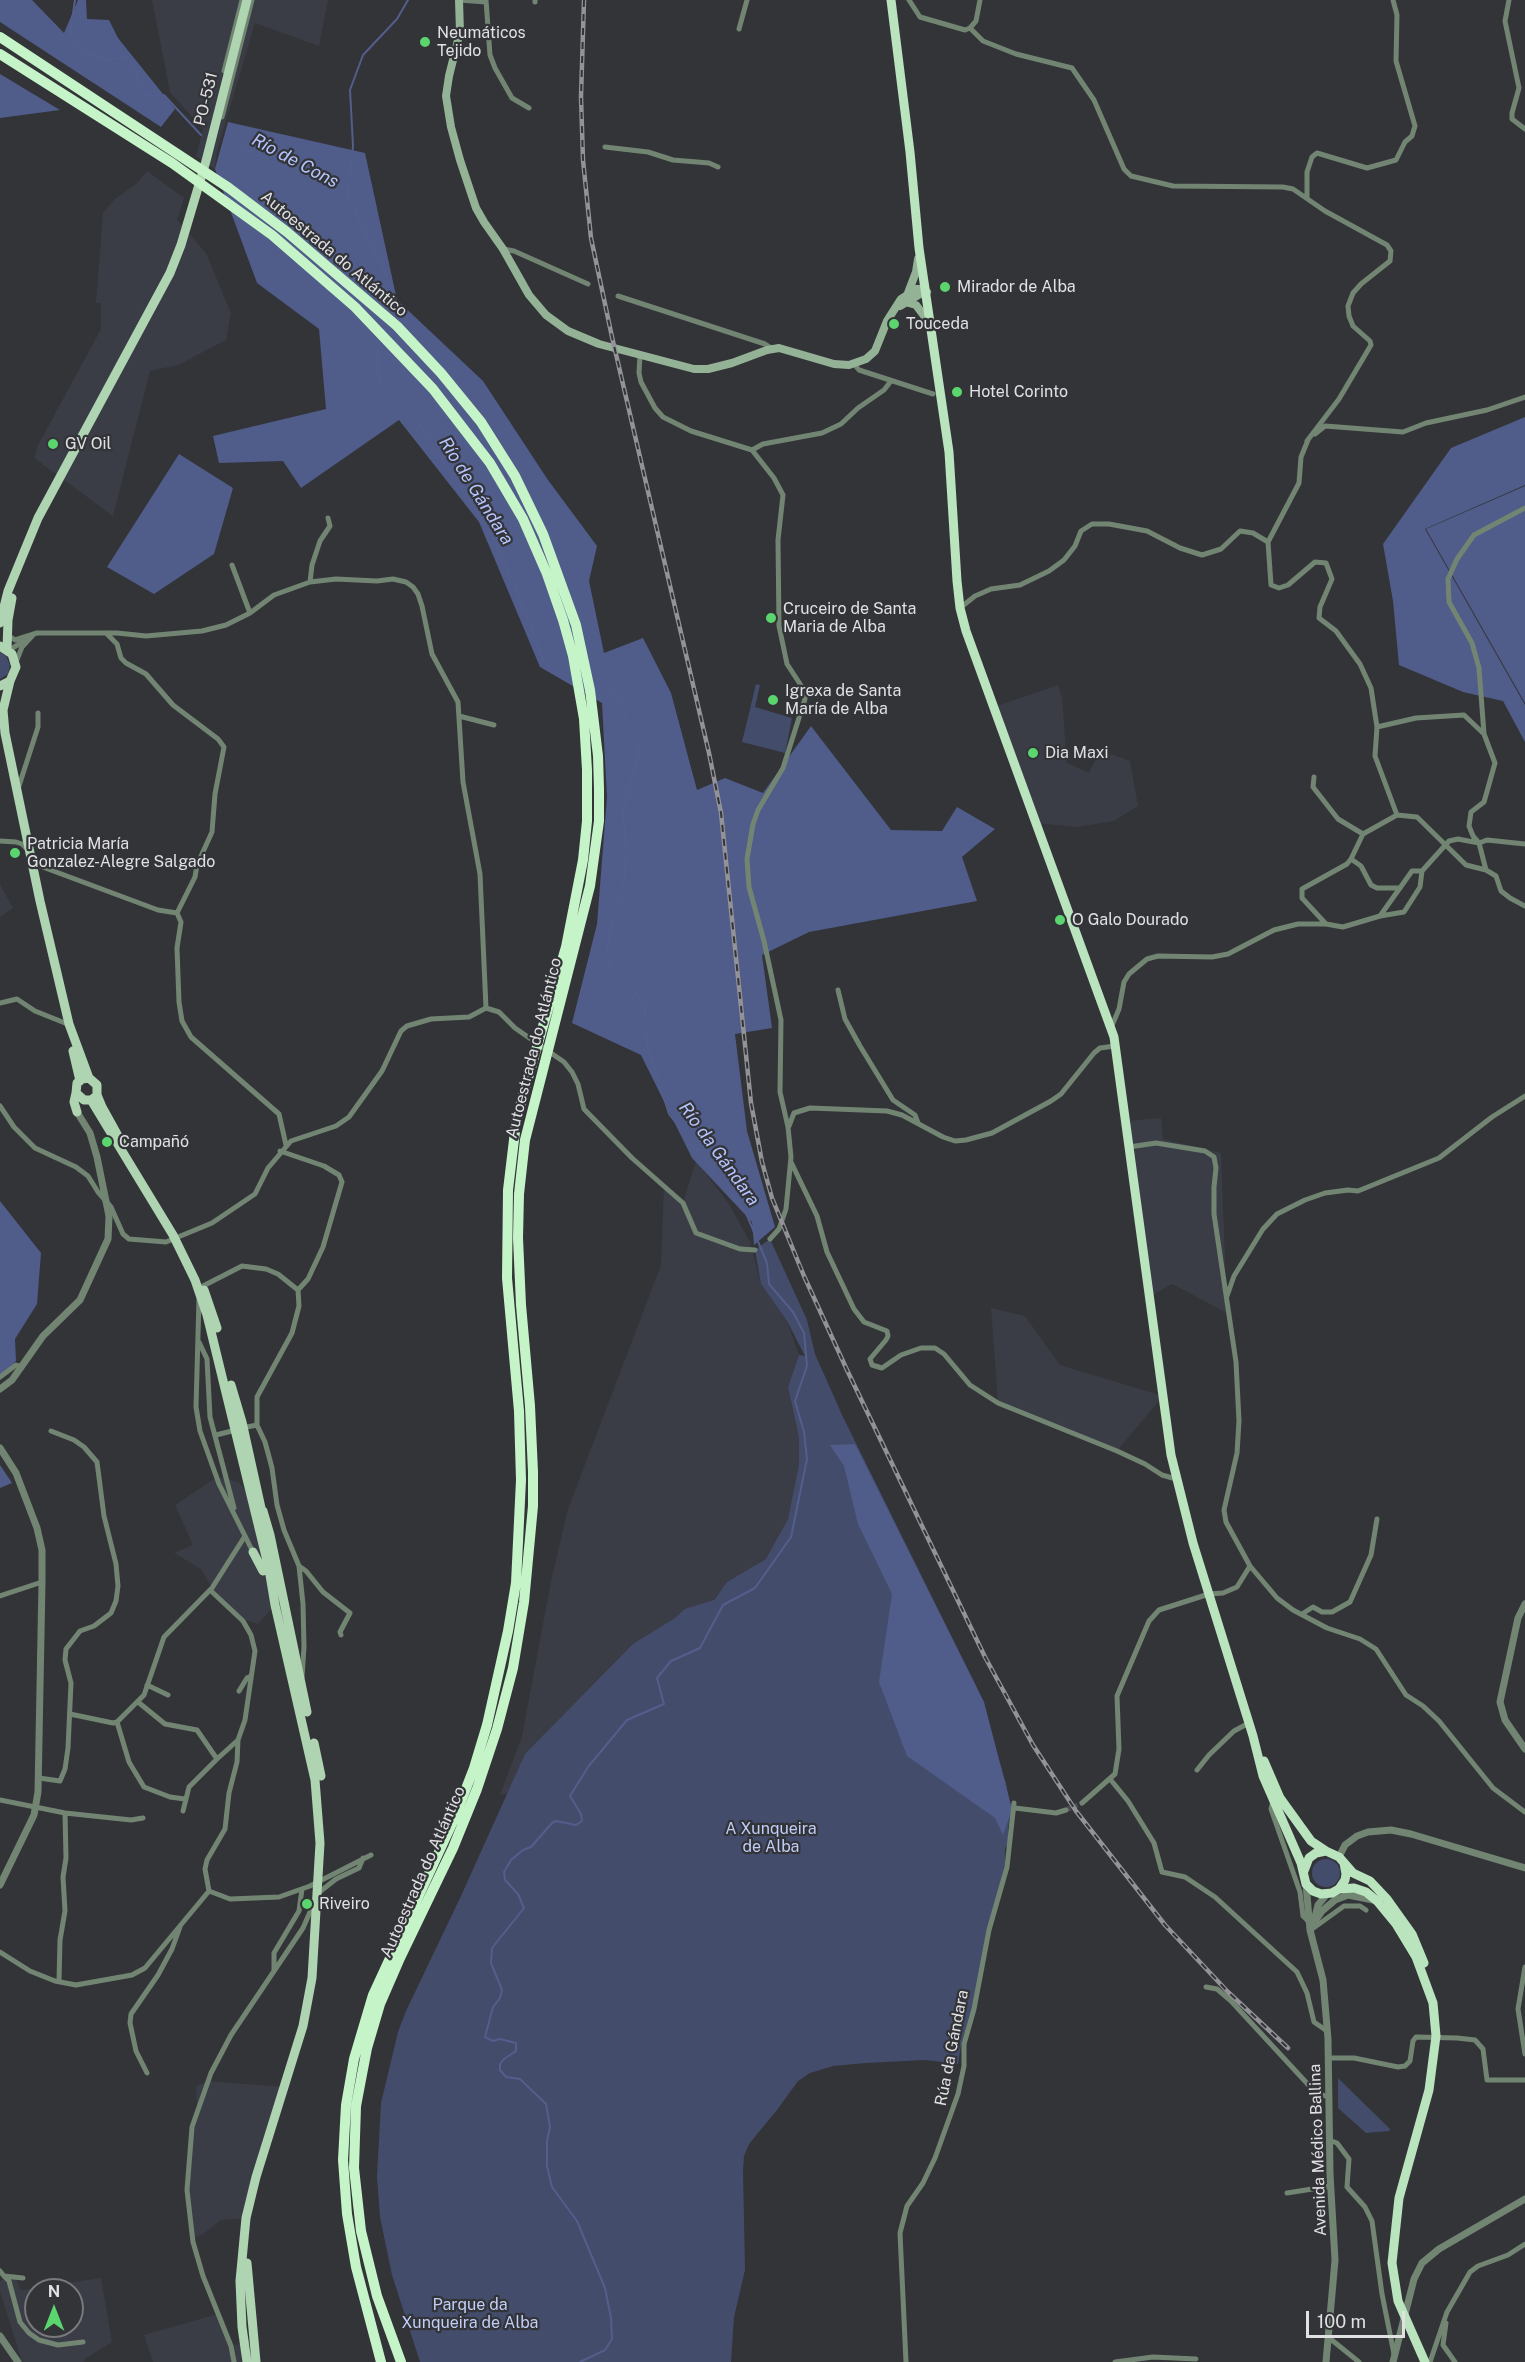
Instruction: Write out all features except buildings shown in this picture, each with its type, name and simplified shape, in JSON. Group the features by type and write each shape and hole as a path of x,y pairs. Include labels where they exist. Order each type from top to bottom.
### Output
{"highway":[{"path":"891,0 931,323 937,395 949,452 960,608 966,631 1111,1028 1176,1479 1263,1776 1301,1863 1306,1884 1313,1891 1328,1894 1339,1889 1354,1888 1366,1892 1377,1901 1396,1924 1416,1958 1433,2003"},
{"name":"Autoestrada do Atlántico","path":"0,37 173,158 217,195 288,248 355,307 433,389 490,463 523,519 547,574 573,656 584,719 587,821 583,860 566,947 516,1123 508,1190 507,1278 519,1412 521,1480 516,1583 508,1631 487,1725 474,1768 455,1817 373,1995 354,2058 346,2105 343,2160 347,2214 356,2267 381,2362"},
{"name":"Autoestrada do Atlántico","path":"0,54 173,158 229,188 287,232 398,326 441,373 487,431 515,476 543,534 566,594 576,626 590,690 598,756 599,821 590,886 525,1140 519,1194 520,1305 530,1406 533,1506 524,1602 513,1668 497,1729 477,1789 453,1848 400,1958 381,2004 367,2048 356,2106 354,2168 361,2231 377,2296 401,2362"},
{"path":"922,250 924,290 931,323"},
{"path":"1252,1736 1280,1798 1311,1841 1341,1860 1353,1873 1370,1881 1387,1899 1412,1934 1422,1956 1433,2003 1436,2036 1430,2090 1399,2198 1392,2263 1398,2301 1425,2362"},
{"path":"1303,1874 1309,1858 1316,1853 1326,1851"},
{"path":"1339,1889 1346,1874 1341,1860"}],"main road":[{"name":"PO-531","path":"17,568 50,493 170,273 194,206 247,0"},
{"path":"459,0 460,32 447,88 449,116 460,160 476,208 488,230 503,249 532,301 546,315 580,337 687,368 708,369 772,349 786,349 834,364 854,364 866,359 874,351 898,303 916,289 924,290"},
{"path":"909,293 922,250"},
{"path":"887,321 905,302 924,290"},
{"path":"905,302 916,305 931,323"},
{"path":"0,623 8,591 17,568"},
{"path":"17,568 5,648 16,662 3,710 16,791 36,866 69,1024 84,1079"},
{"path":"0,686 10,681"},
{"path":"0,733 20,839 26,848 64,1023 84,1079 97,1084 90,1098 77,1112"},
{"path":"77,1112 74,1102 76,1086 84,1079"},
{"path":"76,1093 90,1098 173,1235 212,1309 242,1422 260,1504 271,1562 266,1570"},
{"path":"201,1289 264,1549 266,1570 315,1780 319,1811 320,1960 306,2035 269,2151 252,2216 247,2260 250,2318 256,2362"},
{"path":"247,2354 240,2281 246,2218 256,2177 298,2044 308,2004 325,1849 323,1792 270,1535 260,1504"},
{"path":"253,1552 259,1553 264,1549"},
{"path":"253,1552 266,1570 274,1573 288,1620"},
{"path":"247,2354 250,2318"}],"street":[{"name":"PO-531","path":"208,155 242,0"},
{"name":"PO-531","path":"208,155 232,82 252,0"},
{"path":"459,0 486,1 490,55 495,68 512,98 529,108"},
{"path":"739,29 747,0"},
{"path":"909,0 920,17 965,30 976,21 980,0"},
{"path":"1307,198 1307,172 1312,157 1317,153 1367,168 1396,160 1405,142 1412,136 1415,126 1396,61 1397,15 1393,0"},
{"path":"1509,0 1505,21 1519,88 1512,119 1525,129"},
{"path":"970,28 983,41 1016,54 1072,68 1094,100 1124,169 1131,176 1173,186 1293,189 1325,211 1387,245 1391,251 1390,261 1353,293 1348,306 1349,316 1353,326 1370,341 1371,345 1339,399 1307,441 1301,458 1299,483 1268,542 1271,585 1279,588 1287,585 1315,562 1326,562 1332,579 1320,607 1319,618 1336,631 1360,664 1371,688 1377,727 1375,756 1396,815"},
{"path":"606,147 648,152 674,160 709,163 718,168"},
{"path":"503,249 514,251 588,284"},
{"path":"618,296 765,344 772,349"},
{"path":"640,355 641,382 655,408 663,417 691,431 752,450 782,491 778,540 779,626 787,664 805,695 788,755 753,824 747,859 749,887 764,941 781,1020 780,1092 788,1127 791,1162 786,1209 779,1229 770,1239"},
{"path":"854,364 859,370 937,395"},
{"path":"752,450 763,444 822,434 840,424 884,390 891,381"},
{"path":"1307,441 1325,426 1403,432 1426,423 1487,410 1525,397"},
{"path":"1486,870 1479,843 1469,826 1471,812 1484,802 1495,763 1484,734 1479,668 1472,643 1449,602 1448,579 1457,559 1474,535 1525,508"},
{"path":"309,582 320,541 330,526 328,518"},
{"path":"960,608 975,596 991,589 1020,585 1049,571 1064,560 1075,546 1081,531 1092,524 1109,524 1147,531 1180,548 1202,555 1221,549 1240,531 1252,533 1268,542"},
{"path":"232,566 250,613"},
{"path":"7,634 15,640 37,633 106,633 146,636 202,632 226,625 250,613 274,595 309,582 336,579 377,581 393,579 406,582 413,587 418,594 432,654 458,702 463,783 480,874 483,956 487,990 486,1008"},
{"path":"16,662 25,643 37,633"},
{"path":"106,633 117,644 121,658 126,663 146,674 172,705 218,738 224,747 215,794 212,832 197,865 195,877 177,913"},
{"path":"5,648 21,643 23,638"},
{"path":"16,791 38,727 38,713"},
{"path":"1377,727 1416,718 1464,715 1484,734"},
{"path":"459,716 494,724"},
{"path":"12,770 17,774 25,770"},
{"path":"1314,777 1313,787 1338,819 1363,834"},
{"path":"1326,924 1302,898 1302,889 1347,864 1352,859 1363,834 1396,815 1417,817 1466,865 1486,870 1496,876 1501,891 1525,906"},
{"path":"0,841 20,839"},
{"path":"1111,1028 1119,1009 1124,982 1129,974 1147,958 1158,956 1212,957 1228,954 1274,930 1298,924 1326,924 1343,927 1380,916 1404,912 1420,887 1422,871 1444,845 1458,839 1479,843 1486,840 1525,844"},
{"path":"1352,859 1361,866 1371,885 1377,888 1400,888"},
{"path":"36,866 158,910 177,913"},
{"path":"1380,916 1412,871 1422,871"},
{"path":"177,913 181,922 177,948 182,1021 191,1037 279,1114 286,1145"},
{"path":"838,990 844,1019 860,1046 893,1100 913,1114 918,1123"},
{"path":"0,1003 17,999 35,1011 64,1023"},
{"path":"0,1106 24,1139 43,1154 82,1171 106,1200 123,1234 129,1239 166,1242 212,1223 255,1194 268,1168 280,1151 291,1141 336,1126 349,1117 382,1071 401,1031 407,1026 430,1019 470,1017 486,1008 499,1012 520,1032 564,1062 578,1084 584,1109 632,1158 683,1203 696,1233 741,1249 755,1250"},
{"path":"788,1127 794,1113 810,1108 902,1115 943,1137 956,1141 992,1133 1061,1094 1094,1053 1100,1048 1115,1046"},
{"path":"1227,1298 1233,1276 1263,1229 1277,1214 1325,1193 1359,1191 1439,1158 1492,1117 1525,1096"},
{"path":"0,1389 12,1380 43,1336 80,1300 108,1239 110,1225 92,1138 77,1112"},
{"path":"1129,1147 1156,1143 1205,1151 1214,1157 1216,1168 1214,1214 1236,1362 1239,1436 1224,1510 1226,1522 1250,1566 1277,1598 1327,1628 1360,1639 1376,1649 1406,1695 1423,1706 1439,1721 1493,1788 1525,1812"},
{"path":"280,1151 324,1166 339,1175 342,1182 323,1246 308,1279 298,1290 298,1306 292,1333 257,1397 257,1425 272,1468 277,1504 284,1530 299,1566 304,1647 301,1682"},
{"path":"791,1162 817,1216 827,1252 854,1309 864,1322 887,1331 886,1340 870,1359 872,1365 882,1368 901,1355 921,1348 935,1348 944,1354 970,1385 998,1403 1117,1451 1162,1475 1176,1479"},
{"path":"253,1552 219,1484 200,1431 196,1407 201,1289 242,1266 266,1269 278,1274 298,1290"},
{"path":"199,1342 207,1359 210,1417 236,1518"},
{"path":"0,1377 16,1365 22,1367"},
{"path":"247,1427 257,1425"},
{"path":"39,1778 56,1782 63,1778 68,1748 71,1679 65,1660 66,1649 80,1631 94,1626 111,1613 116,1601 118,1586 116,1564 104,1516 97,1462 79,1444 51,1431"},
{"path":"216,1435 232,1431"},
{"path":"0,1448 16,1473 37,1528 42,1550 39,1778 34,1815 0,1885"},
{"path":"1302,1614 1313,1607 1322,1612 1332,1612 1350,1602 1371,1555 1377,1519"},
{"path":"70,1714 113,1723 117,1722 138,1702 144,1695 164,1637 210,1590 245,1536"},
{"path":"299,1566 306,1571 322,1592 350,1613 340,1635"},
{"path":"1082,1803 1115,1774 1119,1749 1117,1696 1149,1621 1159,1610 1237,1587 1250,1566"},
{"path":"0,1596 42,1582"},
{"path":"209,1891 205,1869 207,1860 225,1829 229,1793 237,1762 238,1740 245,1720 255,1658 251,1635 243,1621 210,1590"},
{"path":"1525,1604 1518,1618 1500,1702 1505,1719 1525,1749"},
{"path":"239,1691 247,1678 251,1676"},
{"path":"147,1685 168,1695"},
{"path":"138,1702 165,1724 197,1730 217,1760"},
{"path":"117,1722 129,1762 144,1787 170,1797 185,1799"},
{"path":"1197,1770 1234,1731 1248,1723"},
{"path":"183,1811 185,1799 195,1780 238,1740"},
{"path":"1110,1779 1128,1801 1154,1843 1162,1872 1185,1877 1215,1897 1297,1972 1307,1993 1314,2022 1328,2031"},
{"path":"0,1800 65,1813 131,1820 143,1818"},
{"path":"1273,1801 1271,1809 1300,1892 1303,1916 1312,1925"},
{"name":"Rúa da Gándara","path":"906,2362 900,2233 907,2206 923,2183 936,2158 956,2102 963,2073 964,2044 974,2009 989,1930 1007,1868 1014,1805 1056,1813 1066,1810"},
{"path":"59,1981 60,1940 65,1911 63,1877 66,1858 65,1813"},
{"path":"1341,1860 1345,1845 1357,1836 1380,1830 1391,1830 1525,1868"},
{"path":"209,1891 230,1899 271,1899 310,1886 371,1855"},
{"path":"234,2362 231,2346 192,2242 188,2190 190,2143 197,2110 211,2073 231,2035 303,1928 321,1890 359,1868 363,1858"},
{"name":"Avenida Médico Ballina","path":"1306,1884 1313,1938 1323,1980 1328,2031 1329,2140 1335,2260 1326,2362"},
{"path":"274,1973 274,1953 299,1911 302,1889"},
{"path":"0,1953 30,1971 76,1985 132,1975 146,1968 209,1891"},
{"path":"1312,1925 1318,1905 1328,1894"},
{"path":"1312,1925 1322,1911 1335,1900 1348,1895 1364,1896 1377,1901"},
{"path":"1312,1925 1344,1906 1360,1906 1366,1910"},
{"path":"147,2073 136,2051 130,2023 131,2014 158,1975 172,1949 182,1922"},
{"path":"1525,1967 1518,2009 1525,2054"},
{"path":"1206,1987 1216,1989 1231,2001 1315,2092 1328,2101"},
{"path":"1329,2062 1354,2058 1398,2067 1405,2066 1410,2061 1413,2041 1416,2037 1457,2038 1475,2040 1483,2049 1487,2080 1525,2080"},
{"path":"1329,2140 1337,2143 1346,2153 1350,2164 1347,2187 1365,2207 1372,2221 1394,2360"},
{"path":"1287,2193 1331,2186"},
{"path":"1394,2360 1414,2279 1422,2263 1432,2253 1525,2199"},
{"path":"1430,2362 1445,2317 1473,2268 1508,2255 1525,2244"},
{"path":"2,2274 23,2278"},
{"path":"2,2274 9,2281 20,2322 29,2333 39,2340 58,2345 83,2342"},
{"path":"1445,2317 1443,2345 1455,2362"},
{"path":"0,2336 18,2362"},
{"path":"1328,2337 1359,2362"},
{"path":"231,2346 247,2354"},
{"path":"1115,2362 1153,2357 1196,2358"}],"shaded area":[{"path":"0,0 32,0 64,33 78,0 86,0 87,19 109,20 118,38 175,109 161,127 0,22"},
{"path":"152,0 328,0 319,46 255,23 217,151 215,169 196,156 203,129 170,92"},
{"path":"0,74 60,110 0,118"},
{"path":"228,122 365,153 397,300 483,381 548,480 597,546 589,581 604,653 643,638 671,693 697,790 725,778 763,793 811,726 891,830 942,831 957,807 995,829 962,857 977,901 809,932 762,955 772,1028 735,1034 747,1131 775,1227 754,1245 752,1222 692,1158 641,1055 572,1023 597,924 607,797 602,703 540,667 479,522 399,420 301,488 283,461 219,463 213,436 326,409 319,329 257,283 215,169"},
{"path":"147,171 184,198 177,220 206,253 231,313 226,340 178,365 150,371 113,516 34,458 38,445 101,329 101,303 96,303 103,213 114,200 137,183"},
{"path":"1525,417 1525,485 1425,529 1525,705 1525,742 1503,701 1463,692 1399,665 1393,601 1383,544 1451,448"},
{"path":"179,454 233,488 214,554 154,594 107,567"},
{"path":"1525,486 1525,703 1426,529"},
{"path":"1058,685 1062,697 1067,763 1089,773 1100,750 1130,761 1138,806 1114,821 1077,827 1036,823 994,707"},
{"path":"0,884 13,908 0,917"},
{"path":"1161,1118 1163,1139 1221,1153 1227,1313 1172,1284 1149,1297 1126,1121"},
{"path":"696,1161 729,1204 750,1242 761,1284 787,1321 799,1355 788,1387 799,1438 799,1464 788,1519 767,1559 727,1582 692,1629 519,1791 500,1795 522,1736 551,1581 568,1509 661,1265 664,1187 683,1203"},
{"path":"0,1201 41,1253 37,1304 15,1339 16,1361 0,1377"},
{"path":"991,1308 1025,1316 1060,1365 1163,1396 1117,1451 998,1403"},
{"path":"855,1444 984,1702 1012,1809 1003,1835 995,1818 907,1756 879,1682 892,1594 858,1524 844,1466 830,1445"},
{"path":"0,1465 12,1483 0,1488"},
{"path":"217,1477 238,1482 252,1496 275,1605 258,1624 240,1618 212,1588 201,1569 174,1553 193,1545 175,1505"},
{"path":"208,2081 284,2087 246,2218 221,2220 202,2235 192,2238 188,2194 189,2151 197,2110 196,2086"},
{"path":"14,2274 21,2290 24,2290 24,2338 84,2338 84,2281 101,2278 112,2342 85,2359 84,2362 22,2362 0,2291 0,2281"},
{"path":"218,2314 231,2346 243,2343 241,2362 153,2362 144,2335"}],"green space":[{"path":"0,652 6,656 10,665 8,674 0,679"},
{"path":"756,684 760,685 755,707 792,718 785,753 742,742"},
{"name":"A Xunqueira de Alba","path":"770,1239 807,1320 815,1354 843,1417 976,1686 1006,1783 1011,1812 1008,1828 1009,1844 1005,1848 1005,1863 978,1991 961,2045 958,2064 925,2060 866,2063 833,2066 810,2073 798,2081 749,2144 744,2156 743,2171 745,2270 734,2317 731,2362 420,2362 392,2275 380,2217 377,2177 381,2103 398,2032 525,1754 633,1644 675,1618 685,1609 714,1600 727,1582 766,1559 788,1519 799,1464 799,1438 788,1387 799,1355 805,1356 787,1321 761,1284 755,1250"},
{"path":"1326,1859 1336,1863 1340,1873 1336,1883 1326,1887 1316,1883 1312,1873 1316,1863"},
{"path":"1338,2078 1390,2129 1389,2131 1366,2133 1338,2108"}],"waterway":[{"name":"Río de Cons","path":"75,0 70,34 76,47 105,60 127,57 136,72 139,87 144,93 154,96 164,95 201,135"},
{"name":"Río de Gándara","path":"389,309 393,297 385,272 348,195 353,146 350,90 363,55 397,19 408,0"},
{"name":"Río de Cons","path":"229,142 280,165 319,193 337,200 349,199"},
{"name":"Río de Gándara","path":"379,342 377,370 380,382 393,398 415,418 493,537 545,663 556,673 568,675"},
{"name":"Río da Gándara","path":"580,2362 605,2350 612,2339 611,2318 605,2288 577,2221 552,2187 547,2166 547,2141 550,2127 546,2104 520,2079 506,2077 500,2070 500,2064 504,2059 516,2051 516,2043 500,2039 493,2041 485,2037 493,2007 500,1998 502,1990 491,1963 492,1948 524,1908 518,1894 505,1880 504,1872 511,1860 523,1850 531,1847 552,1823 556,1821 576,1825 582,1821 581,1814 570,1796 588,1767 627,1720 664,1704 657,1678 671,1661 700,1648 723,1605 755,1588 791,1537 807,1459 804,1432 795,1401 807,1366 804,1333 793,1312 769,1284 767,1263 746,1213 669,1114 647,1044 645,1009 632,986 612,970 607,953 610,929 624,881 626,851 623,811 639,751 618,698 605,680 597,679"}],"tunnel":[{"path":"1066,1810 1082,1803"}],"railway":[{"path":"584,0 581,97 583,160 591,238 721,813 751,1103 762,1162 772,1198 804,1276 847,1370 985,1657 1033,1745 1076,1811 1165,1925 1228,1992 1288,2048"}],"place":[{"name":"Neumáticos Tejido","path":"425,42"},
{"name":"Mirador de Alba","path":"945,287"},
{"name":"Touceda","path":"894,324"},
{"name":"Hotel Corinto","path":"957,392"},
{"name":"GV Oil","path":"53,444"},
{"name":"Cruceiro de Santa Maria de Alba","path":"771,618"},
{"name":"Igrexa de Santa María de Alba","path":"773,700"},
{"name":"Dia Maxi","path":"1033,753"},
{"name":"Patricia María Gonzalez-Alegre Salgado","path":"15,853"},
{"name":"O Galo Dourado","path":"1060,920"},
{"name":"Campañó","path":"107,1142"},
{"name":"Riveiro","path":"307,1904"}],"park label":[{"name":"Parque da Xunqueira de Alba","path":"470,2314"}]}
